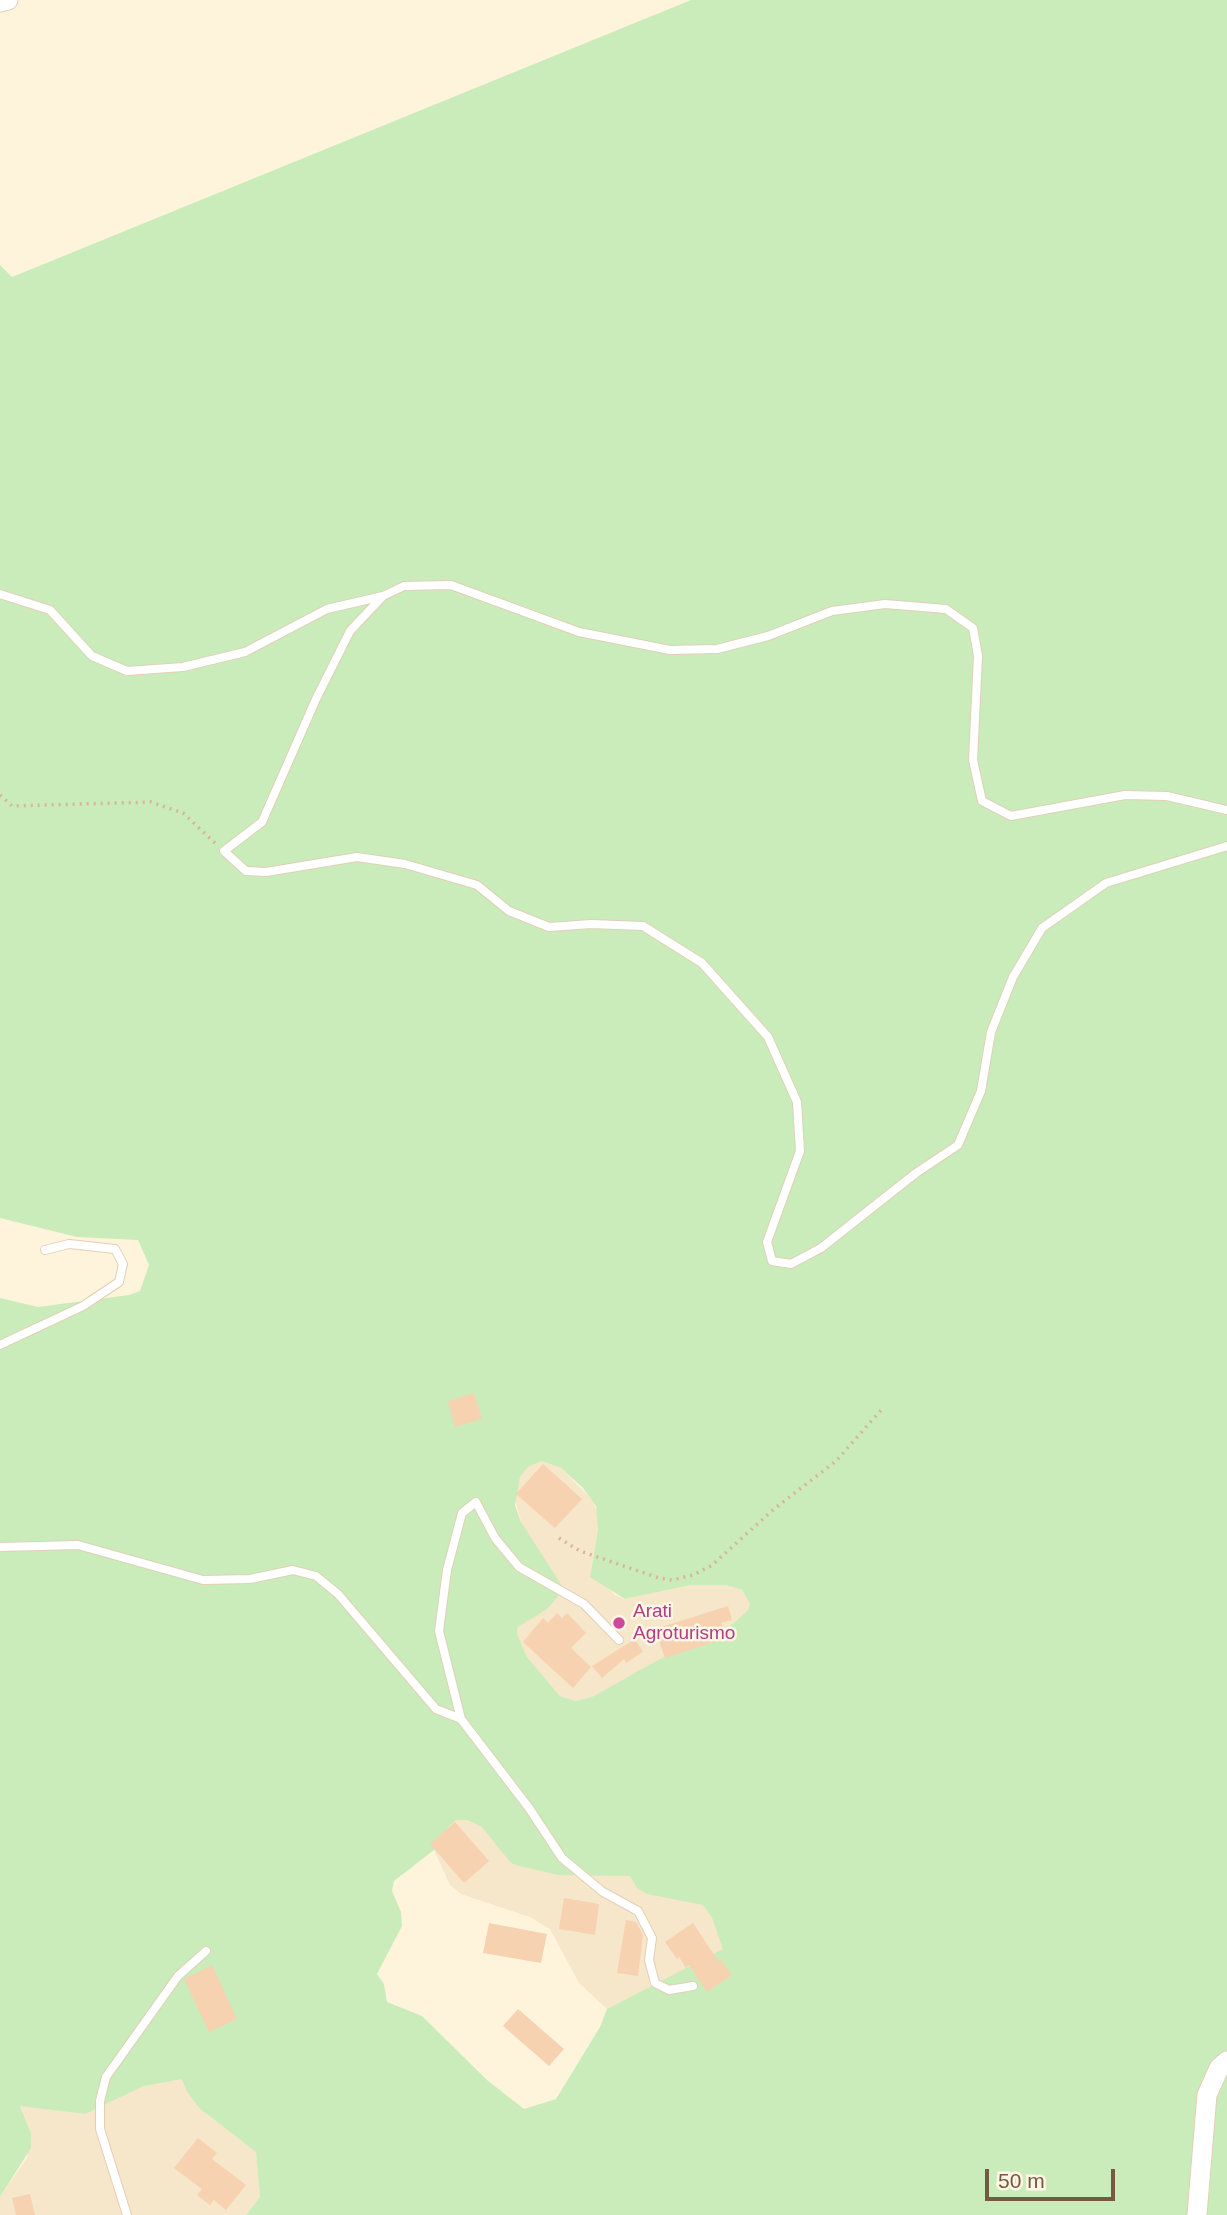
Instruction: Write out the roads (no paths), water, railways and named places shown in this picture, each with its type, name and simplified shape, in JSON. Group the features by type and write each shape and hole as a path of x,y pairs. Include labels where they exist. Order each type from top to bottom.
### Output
{"street":[{"path":"0,2 8,0"},
{"path":"1197,2215 1207,2095 1219,2068 1227,2061"}],"lane":[{"path":"0,594 51,610 92,656 127,671 183,667 245,652 327,609 383,596 404,586 451,585 579,632 670,650 717,649 756,640 832,611 885,604 946,609 973,628 976,647 973,760 982,801 1011,816 1125,795 1167,796 1227,810"},
{"path":"383,596 350,632 316,699 262,822 224,851 246,870 266,872 357,857 405,864 477,885 509,911 549,927 591,923 643,926 702,963 768,1037 797,1102 800,1150 767,1242 772,1261 791,1264 821,1248 916,1173 958,1145 981,1091 991,1032 1013,978 1042,928 1107,883 1227,846"},
{"path":"0,1345 83,1307 119,1282 123,1264 115,1249 69,1244 45,1250"},
{"path":"619,1640 584,1604 519,1567 495,1538 476,1502 462,1513 447,1570 439,1631 461,1718 529,1808 562,1858 603,1892 638,1911 652,1938 649,1960 655,1983 669,1990 693,1986"},
{"path":"0,1547 78,1545 203,1580 250,1579 293,1570 316,1576 338,1594 436,1709 461,1718"},
{"path":"127,2215 100,2129 100,2101 106,2077 178,1976 206,1951"}],"place":[{"name":"Arati Agroturismo","path":"619,1623"}]}
